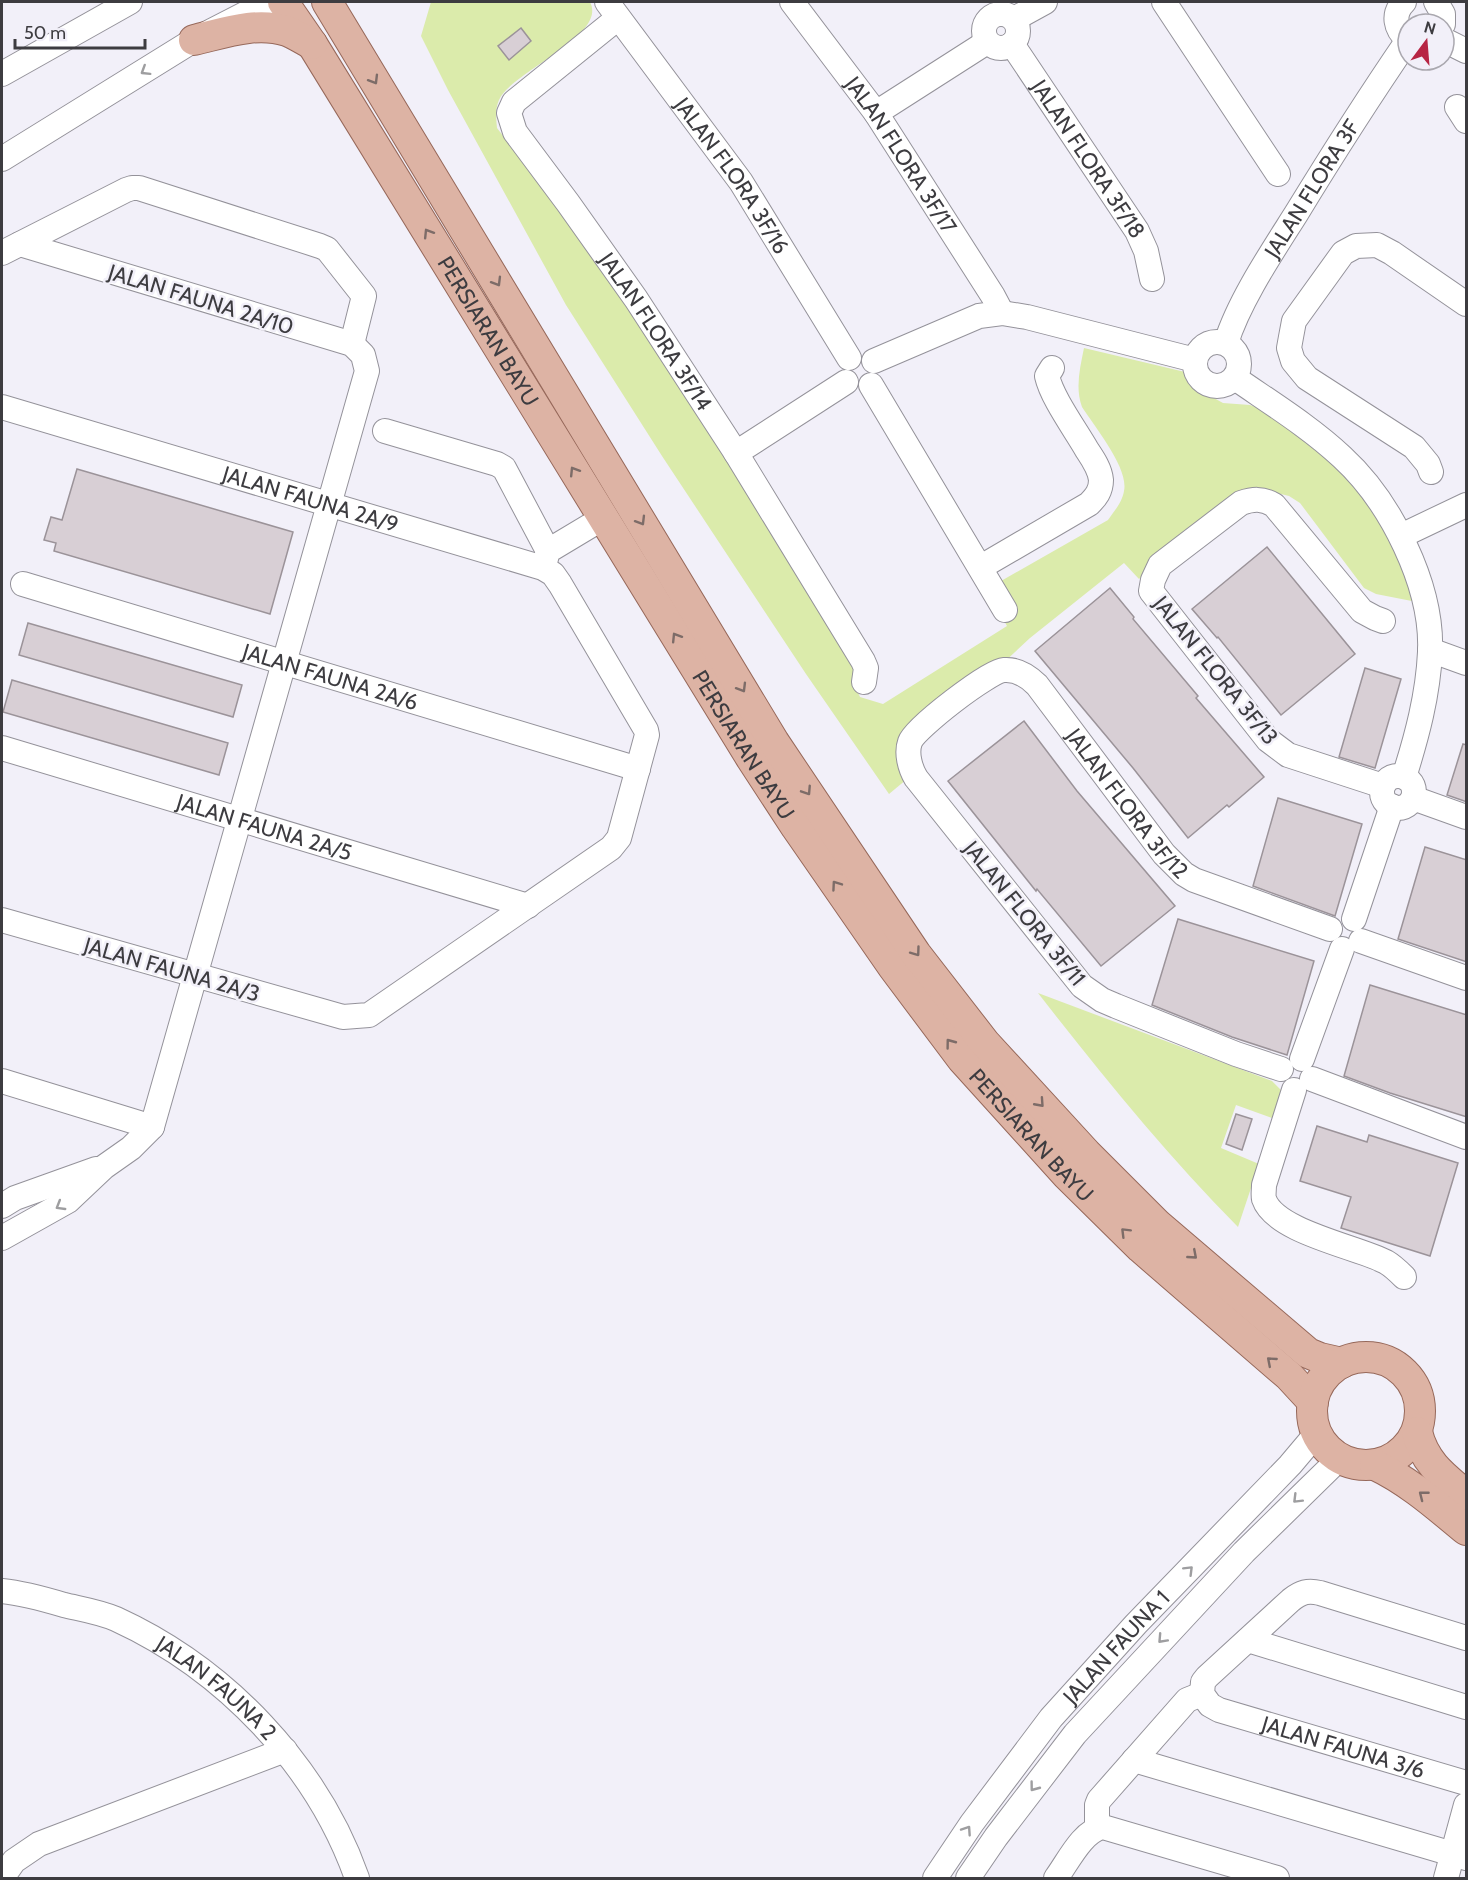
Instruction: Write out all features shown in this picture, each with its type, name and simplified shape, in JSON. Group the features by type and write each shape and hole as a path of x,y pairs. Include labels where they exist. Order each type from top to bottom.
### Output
{"main road":[{"name":"PERSIARAN BAYU","path":"283,2 312,44 751,758 893,967 962,1059 1066,1174 1141,1248 1289,1376 1313,1402"},
{"name":"PERSIARAN BAYU","path":"327,2 345,16 774,742 916,954 985,1043 1086,1154 1158,1225 1308,1353 1342,1363"},
{"path":"194,40 244,28 268,27 288,32 312,44"},
{"path":"1360,1358 1379,1359 1396,1366 1410,1379 1419,1395 1421,1414 1417,1432 1407,1448 1393,1459 1375,1465 1357,1465 1340,1458 1325,1447 1312,1418 1313,1402 1318,1387 1327,1374 1342,1363 1360,1358"},
{"path":"1417,1432 1420,1447 1430,1462 1467,1495"},
{"path":"1375,1465 1410,1485 1467,1530"}],"street":[{"path":"2,74 130,2"},
{"path":"2,159 194,40 268,2"},
{"name":"JALAN FLORA 3F/17","path":"792,2 876,113 1002,313"},
{"path":"996,12 1018,32 1012,44 1006,47 999,48 987,42 983,29 985,23 996,12 1045,2"},
{"path":"1164,2 1278,174"},
{"name":"JALAN FLORA 3F/16","path":"612,10 741,182 849,358"},
{"name":"JALAN FLORA 3F/14","path":"612,10 514,102 510,119 514,132 636,299 736,453 858,652 866,668 864,682"},
{"path":"876,113 987,42"},
{"name":"JALAN FLORA 3F/18","path":"1012,44 1137,231 1146,251 1152,279"},
{"name":"JALAN FLORA 3F","path":"1226,343 1240,310 1279,241 1364,104 1396,57"},
{"path":"2,1238 68,1201 104,1167 131,1148 152,1127 367,371 363,354 352,344 363,297 327,249 139,188 132,188 11,249"},
{"path":"1431,472 1428,464 1414,447 1307,378 1293,361 1289,348 1294,321 1343,253 1356,246 1377,245 1467,304"},
{"name":"JALAN FAUNA 2A/10","path":"11,249 352,344"},
{"path":"874,361 969,319 1002,313 1195,360"},
{"path":"1209,343 1226,343 1232,347 1239,358 1238,372 1235,378 1224,386 1211,386 1200,379 1195,360 1200,350 1209,343"},
{"path":"855,354 862,354 874,361 878,374 876,380 865,389 858,389 846,382 843,370 849,358 855,354"},
{"path":"981,567 1089,504 1099,491 1101,479 1096,465 1048,381 1047,376 1052,368"},
{"path":"1235,378 1325,442 1372,488 1401,536 1423,594 1430,650 1424,705 1398,792 1297,1074 1264,1185 1264,1198 1268,1207 1286,1222 1338,1245 1384,1261 1404,1277"},
{"path":"736,453 846,382"},
{"path":"871,385 1005,610"},
{"name":"JALAN FAUNA 2A/9","path":"2,407 329,505 545,560"},
{"path":"385,431 504,468 545,560 646,730 647,735 619,838 611,848 528,906"},
{"name":"JALAN FLORA 3F/13","path":"1383,621 1362,611 1274,505 1267,501 1253,499 1240,503 1160,566 1153,580 1151,591 1268,740 1277,748 1288,755 1398,792"},
{"path":"1401,536 1467,505"},
{"path":"545,560 603,518"},
{"name":"JALAN FAUNA 2A/6","path":"23,585 638,769"},
{"path":"1430,650 1467,663"},
{"name":"JALAN FLORA 3F/12","path":"954,701 998,671 1012,671 1031,679 1164,854 1184,874 1194,880 1467,978"},
{"name":"JALAN FLORA 3F/11","path":"954,701 924,725 909,743 909,762 912,771 1082,986 1116,1006 1236,1054 1297,1074"},
{"name":"JALAN FAUNA 2A/5","path":"2,748 528,906"},
{"path":"1398,792 1467,818"},
{"name":"JALAN FAUNA 2A/3","path":"2,920 343,1017 369,1015 528,906"},
{"path":"1297,1074 1467,1137"},
{"path":"2,1081 152,1127"},
{"path":"2,1206 15,1198 104,1167"},
{"name":"JALAN FAUNA 1","path":"935,1878 972,1823 1051,1718 1136,1624 1290,1465 1317,1433"},
{"path":"968,1878 1075,1734 1244,1552 1340,1458"},
{"name":"JALAN FAUNA 2","path":"2,1591 114,1618 168,1648 210,1676 251,1713 285,1750 346,1848 357,1878"},
{"path":"1097,1828 1099,1800 1187,1700 1210,1702 1203,1682 1207,1677 1298,1594 1311,1591 1467,1638"},
{"path":"1248,1640 1467,1707"},
{"name":"JALAN FAUNA 3/6","path":"1210,1702 1467,1783"},
{"path":"2,1878 14,1861 39,1844 285,1750"},
{"path":"1134,1760 1460,1856"},
{"path":"1446,1878 1460,1856 1467,1805"},
{"path":"1056,1878 1086,1835 1103,1827 1277,1878"}],"green space":[{"path":"431,2 590,2 592,15 585,28 573,40 507,89 499,100 496,110 497,128 582,238 690,396 857,664 856,688 860,697 883,704 1007,626 987,589 1108,520 1117,507 1124,491 1121,471 1080,400 1079,378 1084,348 1185,372 1203,392 1223,403 1250,405 1258,408 1340,466 1380,508 1422,603 1376,594 1364,588 1300,503 1289,496 1273,492 1240,497 1139,579 1124,563 1030,638 985,680 917,733 913,774 889,794 806,674 662,456 566,305 448,90 421,36"},
{"path":"1038,993 1272,1081 1282,1091 1275,1119 1236,1105 1221,1148 1259,1164 1238,1227 1135,1113"}],"building":[{"path":"521,28 531,41 509,60 498,46"},
{"path":"77,469 293,532 270,614 54,551 56,543 44,540 51,517 62,520"},
{"path":"1267,547 1355,654 1281,715 1218,637 1192,609"},
{"path":"1110,588 1198,696 1196,698 1264,777 1188,838 1035,651"},
{"path":"28,623 242,685 233,717 19,655"},
{"path":"1365,668 1401,679 1375,768 1339,757"},
{"path":"12,680 228,743 219,775 3,712"},
{"path":"1024,721 1077,791 1175,906 1101,966 1037,889 1036,891 948,781"},
{"path":"1463,744 1467,745 1467,802 1447,795"},
{"path":"1278,798 1362,824 1335,916 1253,886"},
{"path":"1425,847 1467,860 1467,962 1398,939"},
{"path":"1178,919 1314,961 1287,1055 1232,1037 1152,1005"},
{"path":"1370,985 1467,1015 1467,1117 1344,1076"},
{"path":"1236,1114 1252,1119 1242,1150 1226,1144"},
{"path":"1317,1126 1367,1142 1369,1135 1458,1163 1430,1256 1341,1228 1351,1197 1300,1181"}]}
